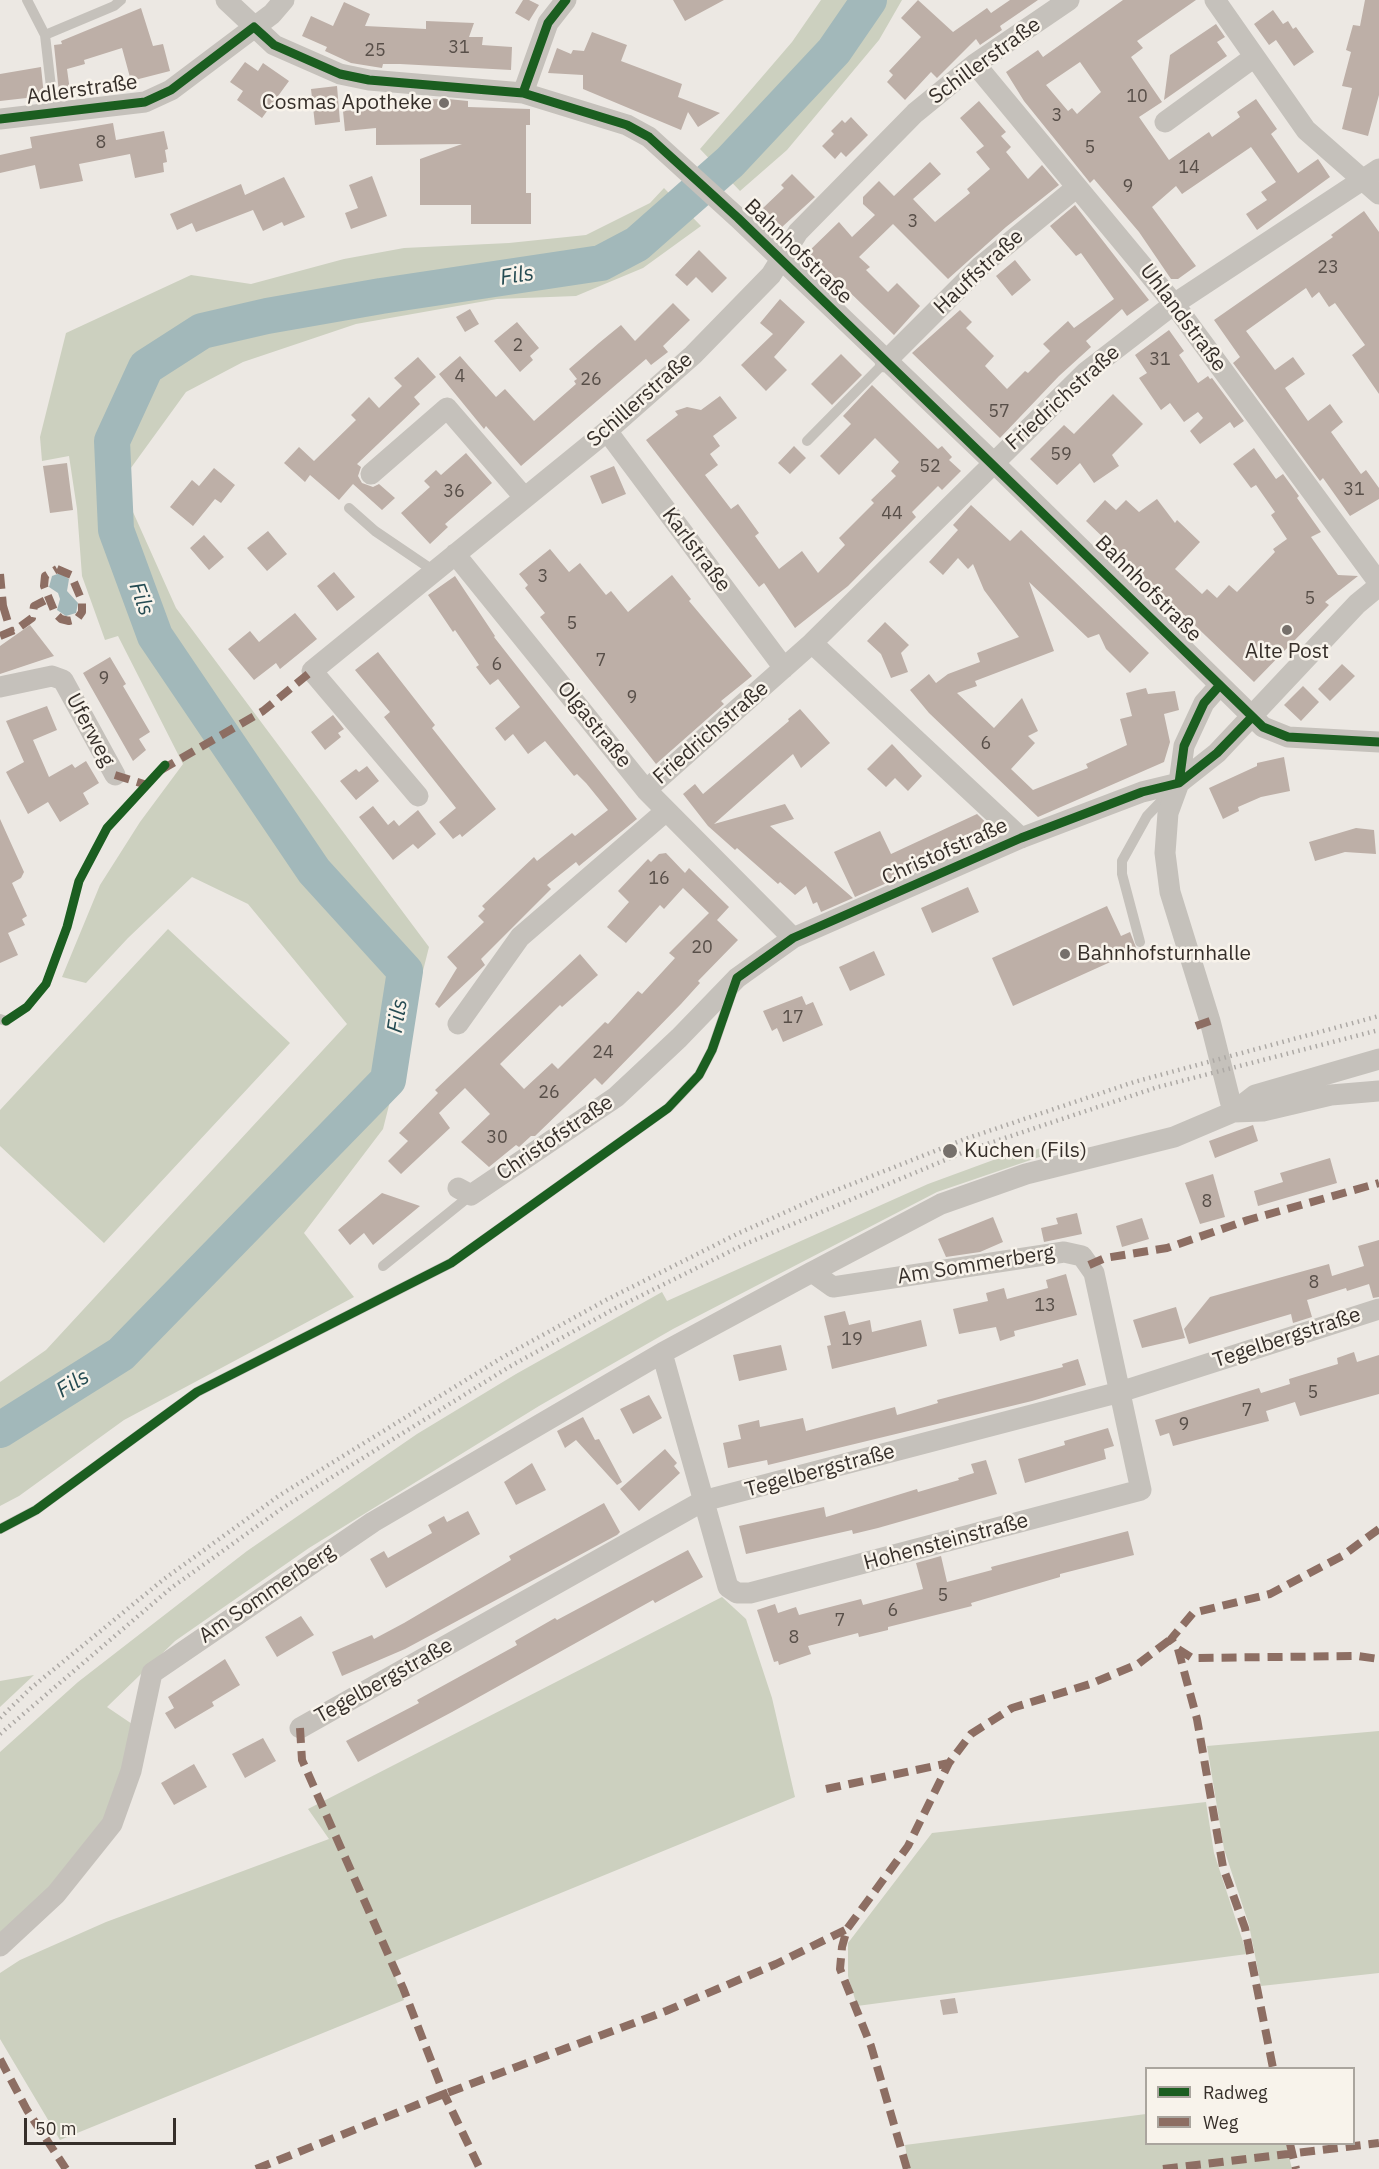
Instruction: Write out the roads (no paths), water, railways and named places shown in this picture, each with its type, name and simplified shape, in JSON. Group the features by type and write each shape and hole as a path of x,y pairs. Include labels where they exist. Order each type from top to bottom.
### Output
{"street":[{"name":"Bahnhofstraße","path":"226,0 274,45 340,74 369,80 523,93 627,125 650,137 993,462 1252,717 1269,730 1288,737 1379,742"},
{"name":"Adlerstraße","path":"0,119 145,102 171,90 272,14 284,0"},
{"path":"523,93 548,23 566,0"},
{"name":"Schillerstraße","path":"418,796 312,671 607,431 693,355 771,275 798,232 915,113 975,64 1069,0"},
{"path":"1215,0 1253,58 1306,130 1371,173 1379,194"},
{"path":"1165,122 1253,58"},
{"name":"Uhlandstraße","path":"975,64 1174,304 1379,584"},
{"name":"Friedrichstraße","path":"646,790 812,643 1086,372 1174,304 1371,173"},
{"name":"Hauffstraße","path":"885,362 981,266 1077,187"},
{"path":"371,474 447,408 524,497"},
{"name":"Karlstraße","path":"607,431 784,668"},
{"name":"Olgastraße","path":"455,554 646,790 793,938"},
{"path":"1179,783 1217,753 1357,604 1379,584"},
{"path":"812,643 1021,838"},
{"name":"Uferweg","path":"0,687 52,676 63,680 115,775"},
{"path":"1220,685 1204,703 1184,746 1179,783 1168,813 1165,853 1170,892 1210,1021 1233,1112"},
{"name":"Christofstraße","path":"465,1192 616,1097 679,1038 737,978 793,938 1021,838 1142,792 1179,783"},
{"name":"Friedrichstraße","path":"458,1023 520,937 666,811"},
{"name":"Am Sommerberg","path":"0,1946 56,1894 112,1824 131,1771 152,1673 219,1625 373,1522 662,1353 940,1204 1036,1171 1174,1137 1233,1112 1255,1095 1379,1059"},
{"name":"Am Sommerberg","path":"1233,1112 1263,1111 1331,1095 1379,1091"},
{"name":"Am Sommerberg","path":"812,1272 833,1287 1064,1252 1082,1256 1094,1273 1141,1490"},
{"name":"Tegelbergstraße","path":"300,1728 703,1501 1120,1392 1379,1309"},
{"path":"662,1353 703,1501"},
{"name":"Hohensteinstraße","path":"703,1501 728,1587 737,1593 750,1593 1141,1490"}],"lane":[{"path":"27,0 45,35 54,112"},
{"path":"45,35 114,6 121,0"},
{"path":"807,441 885,362"},
{"path":"349,508 375,531 434,571"},
{"path":"1140,942 1122,874 1122,861 1147,816 1179,783"},
{"path":"0,1529 36,1510 197,1392 451,1263 668,1108 699,1075 712,1050 737,978"},
{"path":"382,1266 465,1192"}],"waterway":[{"name":"Fils","path":"0,1430 121,1354 388,1080 405,971 314,871 155,636 116,530 112,441 146,367 202,331 267,316 381,296 601,263 637,244 730,162 834,51 869,0"}],"railway":[{"path":"0,1718 31,1688 164,1579 280,1495 503,1357 606,1300 737,1234 819,1197 965,1139 1134,1082 1379,1016"},
{"path":"0,1734 171,1588 284,1507 509,1367 612,1310 743,1245 969,1150 1158,1087 1379,1030"}],"place":[{"name":"Cosmas Apotheke","path":"444,103"},
{"name":"Alte Post","path":"1287,630"},
{"name":"Bahnhofsturnhalle","path":"1065,954"},
{"name":"Kuchen (Fils)","path":"950,1151"}]}
